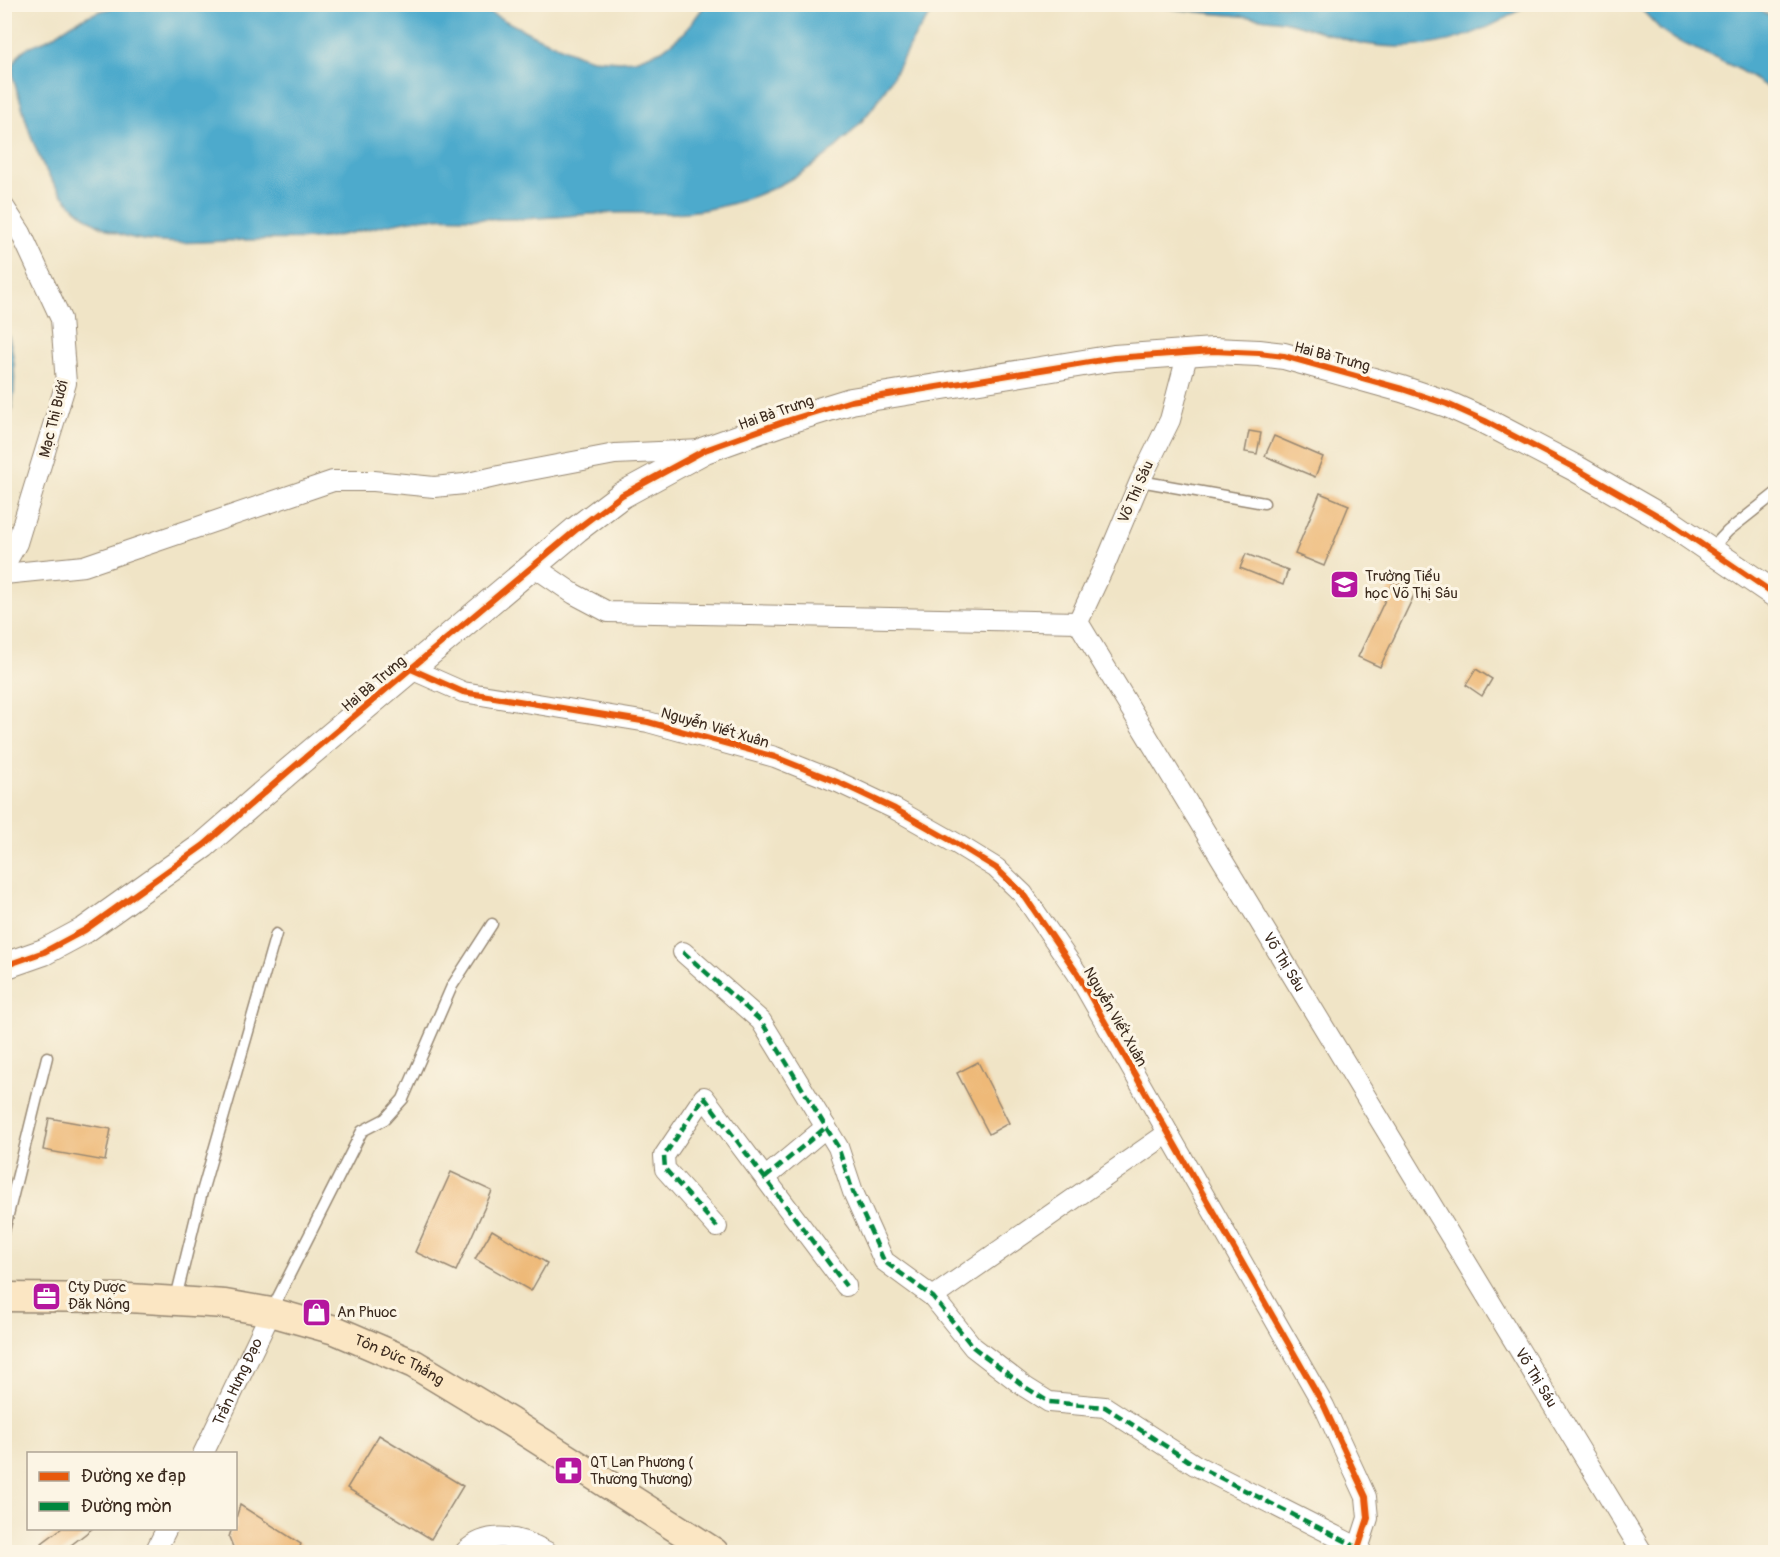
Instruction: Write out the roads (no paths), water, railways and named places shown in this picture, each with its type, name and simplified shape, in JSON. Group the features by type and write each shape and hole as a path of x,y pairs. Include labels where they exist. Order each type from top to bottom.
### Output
{"main road":[{"name":"Tôn Đức Thắng","path":"4,1298 175,1300 225,1304 271,1312 336,1330 414,1364 510,1422 714,1552"}],"street":[{"name":"Mạc Thị Bưởi","path":"4,207 21,233 61,319 66,383 18,543 4,566"},
{"name":"Hai Bà Trưng","path":"4,966 44,952 85,930 204,845 577,529 622,495 705,450 851,401 1114,358 1213,351 1284,356 1390,385 1447,404 1485,422 1575,468 1669,522 1776,595"},
{"name":"Võ Thị Sáu","path":"1188,352 1170,420 1140,481 1078,622 1642,1552"},
{"path":"4,574 84,566 333,481 374,481 434,487 464,484 615,454 705,450"},
{"path":"533,566 574,594 608,612 1078,622"},
{"name":"Nguyễn Viết Xuân","path":"411,669 464,692 648,722 775,757 840,783 895,809 996,868 1023,894 1077,973 1324,1406 1366,1497 1368,1518 1358,1550"},
{"path":"683,952 761,1021 838,1147 853,1192 884,1261 933,1297 973,1347 1025,1387 1049,1402 1105,1407 1195,1465 1358,1550"},
{"path":"717,1227 665,1168 664,1156 704,1096 846,1286"},
{"path":"765,1178 826,1127"},
{"path":"933,1297 1168,1133"},
{"name":"Trần Hưng Đạo","path":"204,1452 271,1312"},
{"path":"155,1552 166,1530"},
{"path":"465,1552 487,1538 508,1538 531,1543 547,1552"}],"lane":[{"path":"1140,481 1264,502"},
{"path":"1710,551 1728,531 1776,493"},
{"path":"271,1312 362,1131 385,1119 403,1099 452,986 492,924"},
{"path":"175,1300 202,1192 276,934"},
{"path":"4,1231 47,1057"}],"water":[{"path":"1753,4 1775,20 1775,92 1736,68 1676,40 1661,30 1637,5"},
{"path":"129,5 475,5 535,36 579,55 592,59 620,61 635,60 662,50 685,32 705,5 941,5 918,32 871,110 848,136 823,158 796,176 768,191 738,202 676,213 613,213 524,219 429,218 320,238 169,243 122,235 83,215 68,201 55,185 35,148 14,82 14,64 27,48 88,16"},
{"path":"1150,5 1526,5 1489,26 1449,41 1407,47 1386,47 1344,39 1282,21"},
{"path":"5,325 14,367 14,395 5,438"}],"place":[{"name":"Trường Tiểu học Võ Thị Sáu","path":"1344,585"},
{"name":"Cty Dược Đăk Nông","path":"47,1296"},
{"name":"An Phuoc","path":"316,1312"},
{"name":"QT Lan Phương ( Thương Thương)","path":"569,1471"}]}
